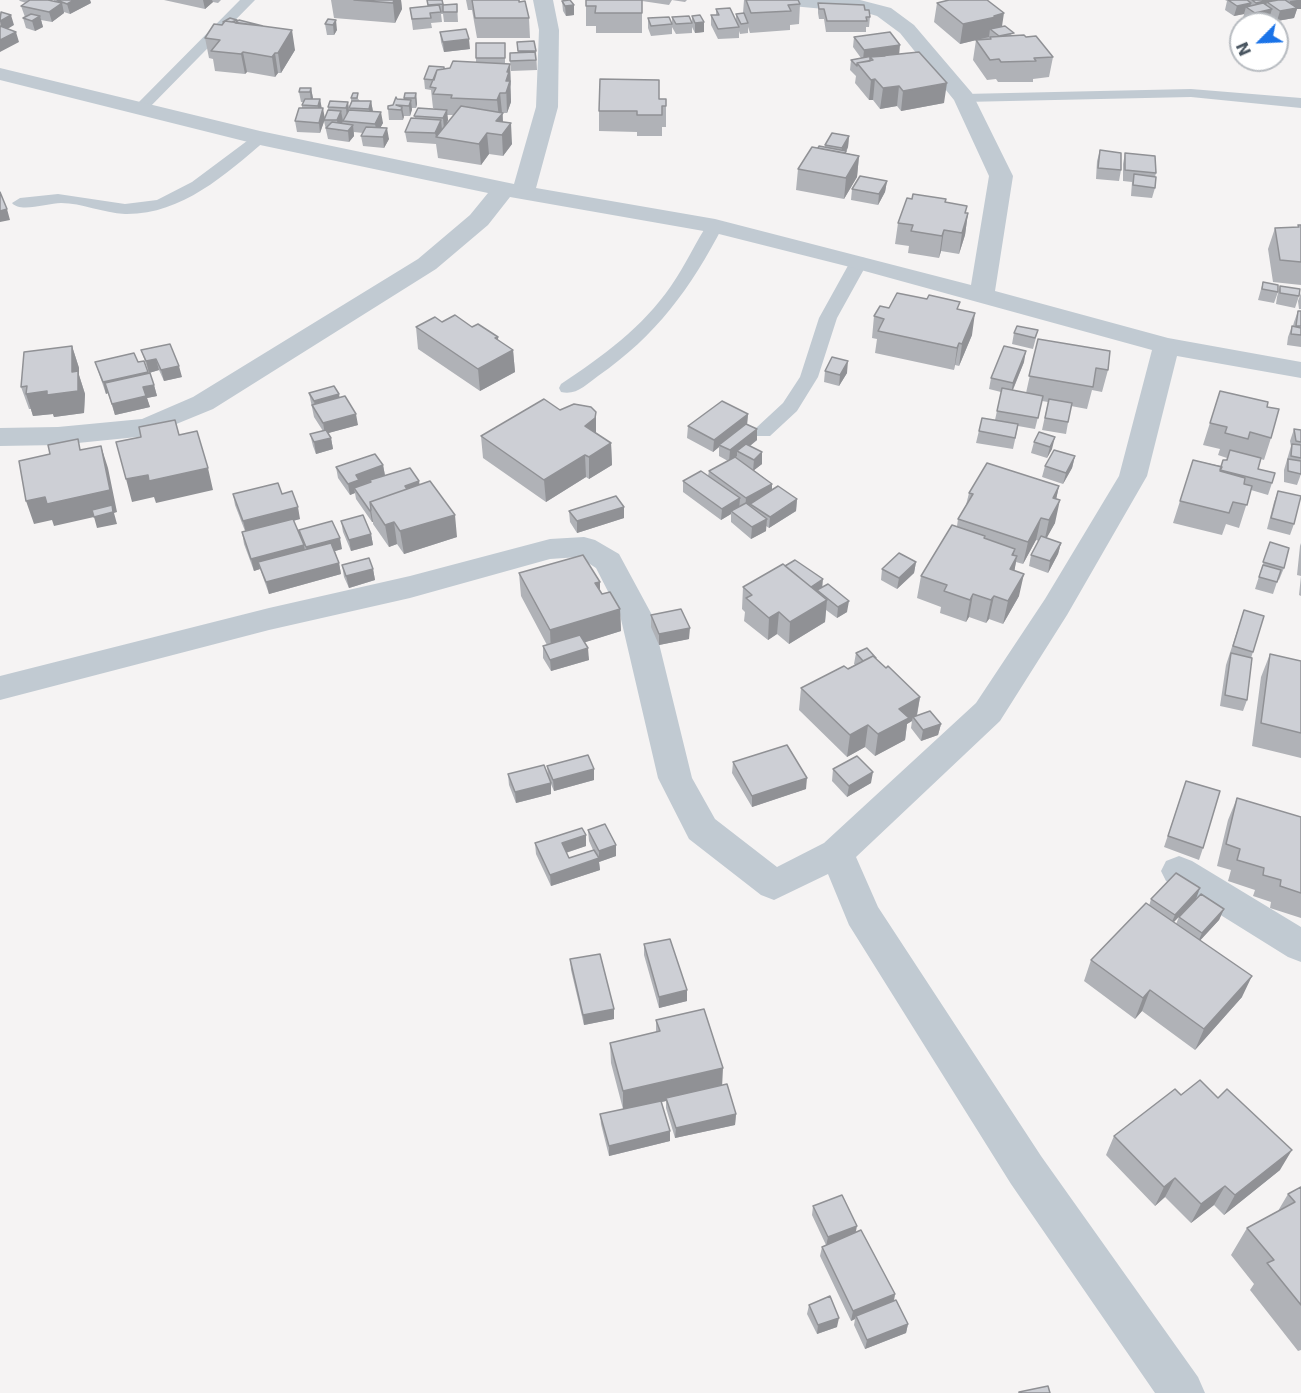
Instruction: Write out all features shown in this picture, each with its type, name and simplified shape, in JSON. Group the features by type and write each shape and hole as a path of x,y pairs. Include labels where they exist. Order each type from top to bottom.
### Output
{"street":[{"path":"0,438 58,436 147,427 203,403 427,264 514,191 548,108 549,30 543,0"},
{"path":"792,0 874,4 907,29 964,98 1001,176 982,296"},
{"path":"0,74 260,138 514,191 715,226 859,262 1166,346 1301,370"},
{"path":"0,688 270,619 410,587 550,549 584,547 608,561 636,615 675,778 702,829 774,885 837,853 987,712 1056,607 1133,476 1166,346"},
{"path":"837,853 862,914 1026,1170 1182,1393"},
{"path":"1179,871 1301,946"}],"lane":[{"path":"140,110 248,0"},
{"path":"964,98 1191,93 1301,103"},
{"path":"20,203 68,199 125,209 147,207 176,198 217,173 260,138"},
{"path":"568,388 625,347 665,308 696,262 715,226"},
{"path":"763,432 790,407 809,377 828,318 859,262"}],"building":[{"path":"30,0 62,3 49,12 21,6"},
{"path":"57,0 74,0 67,4"},
{"path":"354,0 394,0 393,3"},
{"path":"427,0 442,0 443,4 428,5"},
{"path":"472,0 525,1 529,18 475,18"},
{"path":"570,0 574,5 565,6 562,1"},
{"path":"586,0 642,0 642,13 595,13 596,6 586,6"},
{"path":"746,0 798,0 800,4 788,5 791,11 751,13"},
{"path":"949,0 987,0 1004,13 963,24 937,3"},
{"path":"1228,0 1247,0 1251,3 1237,6"},
{"path":"1252,0 1269,0 1256,3"},
{"path":"1285,0 1297,8 1280,11 1267,2"},
{"path":"818,3 864,5 865,10 869,10 870,17 866,17 867,21 827,21 824,9 819,9"},
{"path":"1263,3 1272,9 1254,12 1246,7"},
{"path":"457,4 457,12 443,12 443,5"},
{"path":"439,5 441,12 430,13 431,18 412,19 410,8"},
{"path":"730,8 739,27 718,29 711,15 719,15 716,9"},
{"path":"1,12 11,15 0,21"},
{"path":"744,13 748,23 741,24 736,14"},
{"path":"31,14 40,16 32,21 23,18"},
{"path":"700,15 704,22 695,23 692,16"},
{"path":"689,16 692,23 676,24 672,17"},
{"path":"669,17 672,24 651,26 648,18"},
{"path":"230,18 237,20 223,22"},
{"path":"328,19 336,20 333,25 325,24"},
{"path":"239,20 263,26 235,23"},
{"path":"225,21 292,30 278,53 272,57 243,52 241,54 211,51 220,40 205,38 214,24 222,25"},
{"path":"0,26 16,32 0,40"},
{"path":"1005,26 1014,33 999,36 990,29"},
{"path":"466,29 469,39 443,42 440,32"},
{"path":"890,32 900,45 864,50 854,37"},
{"path":"1024,35 1026,37 1036,36 1053,57 1034,58 1036,61 990,60 976,40 991,39 990,37"},
{"path":"534,41 536,51 518,51 517,42"},
{"path":"476,43 505,43 505,58 476,58"},
{"path":"535,52 536,60 510,61 510,53"},
{"path":"919,52 947,83 903,91 899,86 883,88 875,79 871,80 857,63 873,60 870,57"},
{"path":"883,54 885,56 870,57 870,61 857,63 857,66 851,60"},
{"path":"453,61 510,64 506,81 510,81 506,93 500,93 497,100 451,98 452,95 433,94 436,88 430,87 437,70 450,68"},
{"path":"429,66 444,67 444,69 437,70 434,80 424,79"},
{"path":"600,79 659,80 659,99 666,99 666,106 662,106 662,115 637,115 637,111 599,111"},
{"path":"300,88 311,88 310,92 299,92"},
{"path":"353,93 358,93 357,98 351,98"},
{"path":"405,93 416,93 415,98 404,98"},
{"path":"396,97 411,100 409,106 396,105 402,107 401,110 388,109 388,106 393,105"},
{"path":"305,99 320,99 318,106 302,105"},
{"path":"330,101 348,102 346,108 328,107"},
{"path":"352,101 371,101 369,109 349,108"},
{"path":"461,106 503,113 496,121 511,123 502,135 487,133 479,144 436,137"},
{"path":"299,108 323,108 319,123 295,121"},
{"path":"418,108 447,110 443,118 414,116"},
{"path":"328,110 341,111 337,120 324,120"},
{"path":"349,110 381,112 375,124 343,121"},
{"path":"411,118 441,120 435,133 405,132"},
{"path":"332,122 353,125 348,131 326,128"},
{"path":"366,127 387,128 383,137 361,136"},
{"path":"832,133 849,136 842,148 825,145"},
{"path":"819,146 846,151 845,153 818,148"},
{"path":"812,147 859,156 846,178 798,169"},
{"path":"1100,150 1121,153 1121,170 1098,168"},
{"path":"1125,153 1155,156 1156,173 1125,170"},
{"path":"1134,174 1156,177 1155,188 1133,185"},
{"path":"860,176 887,181 879,194 852,189"},
{"path":"0,192 7,209 0,211"},
{"path":"913,194 946,199 945,202 967,206 965,213 968,213 962,233 944,230 942,236 911,231 913,225 898,223 907,198 912,199"},
{"path":"1298,225 1301,225 1301,262 1280,260 1275,228 1299,227"},
{"path":"1263,282 1278,285 1278,292 1262,289"},
{"path":"1280,286 1300,289 1299,296 1280,293"},
{"path":"897,293 927,299 929,295 960,302 957,309 975,313 962,344 959,343 957,348 878,331 884,319 874,316 880,306 889,308"},
{"path":"1298,311 1301,311 1301,326 1296,326"},
{"path":"455,315 472,327 478,324 513,350 478,369 416,327 435,317 442,322"},
{"path":"1017,326 1038,330 1035,338 1014,333"},
{"path":"1292,326 1301,328 1301,335 1291,334"},
{"path":"1038,339 1110,351 1108,370 1096,368 1093,387 1029,376"},
{"path":"170,344 179,366 161,370 156,359 146,361 141,350"},
{"path":"72,346 72,372 78,371 78,391 47,395 47,391 26,394 27,386 21,387 24,352"},
{"path":"1004,346 1026,351 1013,383 991,378"},
{"path":"134,353 138,362 144,361 148,372 103,382 95,362"},
{"path":"832,357 848,361 840,375 825,371"},
{"path":"150,373 154,385 143,387 146,396 112,404 105,383"},
{"path":"334,386 339,394 314,401 309,393"},
{"path":"1002,388 1043,396 1038,418 997,411"},
{"path":"1220,391 1268,402 1267,407 1279,409 1271,438 1250,432 1248,439 1225,433 1227,427 1210,423"},
{"path":"345,396 356,414 323,423 312,405"},
{"path":"544,399 560,410 574,404 591,407 596,412 595,418 585,426 611,443 589,457 585,455 544,480 481,436"},
{"path":"1049,399 1072,403 1068,422 1045,418"},
{"path":"722,401 748,414 714,440 688,426"},
{"path":"982,418 1018,424 1015,438 979,431"},
{"path":"175,420 179,435 197,431 208,468 149,481 148,475 126,479 116,442 141,437 139,427"},
{"path":"746,424 757,429 730,450 719,445"},
{"path":"1294,429 1301,430 1301,442 1296,441"},
{"path":"326,430 331,438 314,442 310,434"},
{"path":"1039,432 1055,437 1050,447 1034,442"},
{"path":"78,439 80,450 101,446 110,490 47,504 45,497 26,501 19,461 50,454 48,445"},
{"path":"746,444 762,452 754,460 737,451"},
{"path":"1292,444 1301,445 1301,458 1291,456"},
{"path":"1054,450 1075,456 1066,473 1045,466"},
{"path":"1230,450 1261,458 1258,469 1275,473 1272,483 1220,470"},
{"path":"375,454 383,465 356,475 359,480 348,484 336,467"},
{"path":"735,457 772,484 746,498 709,471"},
{"path":"1288,459 1301,461 1301,474 1288,471"},
{"path":"1193,460 1222,467 1220,471 1245,478 1244,484 1252,486 1247,505 1233,502 1229,513 1180,501"},
{"path":"987,463 1059,486 1053,498 1060,500 1049,520 1041,518 1028,542 958,519 973,494 969,493"},
{"path":"410,468 419,481 405,486 407,489 370,502 370,511 354,488 371,482 370,480"},
{"path":"701,471 740,498 722,509 683,481"},
{"path":"430,481 455,515 400,531 394,522 385,525 370,502"},
{"path":"278,483 282,494 292,491 298,507 243,521 233,494"},
{"path":"778,486 797,499 770,517 750,504"},
{"path":"1278,491 1301,496 1294,524 1271,518"},
{"path":"616,496 624,507 577,521 569,511"},
{"path":"746,503 767,519 752,527 731,511"},
{"path":"112,505 113,512 94,517 92,510"},
{"path":"363,515 371,534 349,540 341,521"},
{"path":"293,519 304,545 251,559 242,532"},
{"path":"332,521 340,538 306,547 299,530"},
{"path":"952,525 1015,549 1012,555 1017,556 1010,569 1024,574 1008,601 994,596 991,600 973,594 970,600 944,591 947,585 921,576"},
{"path":"1041,536 1061,543 1050,561 1031,555"},
{"path":"1270,542 1289,548 1284,568 1263,562"},
{"path":"331,543 339,563 266,582 258,562"},
{"path":"899,553 916,562 899,578 882,569"},
{"path":"583,555 600,582 595,583 602,594 610,592 620,609 550,630 519,573"},
{"path":"369,558 373,569 346,576 342,565"},
{"path":"795,560 823,579 811,587 785,566"},
{"path":"783,564 827,600 790,622 779,612 769,618 746,598 752,595 743,587"},
{"path":"1263,565 1281,570 1277,582 1259,577"},
{"path":"828,584 849,601 838,607 817,590"},
{"path":"681,609 690,628 659,634 651,615"},
{"path":"1244,610 1264,616 1253,652 1233,646"},
{"path":"580,635 588,648 550,660 543,646"},
{"path":"867,648 876,658 873,656 863,661 856,653"},
{"path":"1231,653 1252,658 1247,700 1225,695"},
{"path":"1270,654 1301,661 1301,733 1261,723"},
{"path":"873,656 886,668 888,666 920,697 899,709 909,718 878,734 868,725 850,735 801,688 844,666 848,669"},
{"path":"930,711 941,724 923,730 913,717"},
{"path":"787,745 807,778 752,796 733,762"},
{"path":"588,755 594,769 553,780 547,766"},
{"path":"857,756 873,772 849,786 833,769"},
{"path":"544,765 551,783 515,792 508,774"},
{"path":"1186,781 1220,791 1203,848 1168,836"},
{"path":"1237,798 1301,817 1301,893 1280,886 1281,880 1263,875 1264,868 1237,860 1240,849 1226,844"},
{"path":"605,824 616,845 599,851 588,830"},
{"path":"582,828 586,835 562,843 569,858 594,850 599,858 550,875 535,843"},
{"path":"1176,873 1200,888 1175,915 1151,899"},
{"path":"1201,894 1224,909 1202,933 1179,917"},
{"path":"1146,903 1252,976 1204,1029 1150,990 1143,998 1091,960"},
{"path":"670,939 687,990 659,997 644,944"},
{"path":"600,954 614,1009 583,1015 570,959"},
{"path":"704,1009 723,1068 623,1091 610,1043 660,1031 656,1020"},
{"path":"1200,1080 1218,1098 1227,1089 1292,1150 1235,1195 1225,1186 1201,1204 1175,1178 1164,1187 1114,1136 1175,1089 1181,1095"},
{"path":"727,1084 736,1114 676,1128 666,1098"},
{"path":"661,1101 670,1131 609,1146 600,1114"},
{"path":"1301,1187 1301,1305 1267,1263 1274,1260 1247,1228 1295,1202 1288,1194"},
{"path":"842,1195 857,1226 828,1237 813,1206"},
{"path":"861,1230 895,1294 853,1311 822,1247"},
{"path":"830,1296 839,1318 818,1325 809,1305"},
{"path":"896,1300 908,1324 867,1340 856,1316"},
{"path":"1048,1386 1050,1393 1019,1393 1019,1392"}]}
